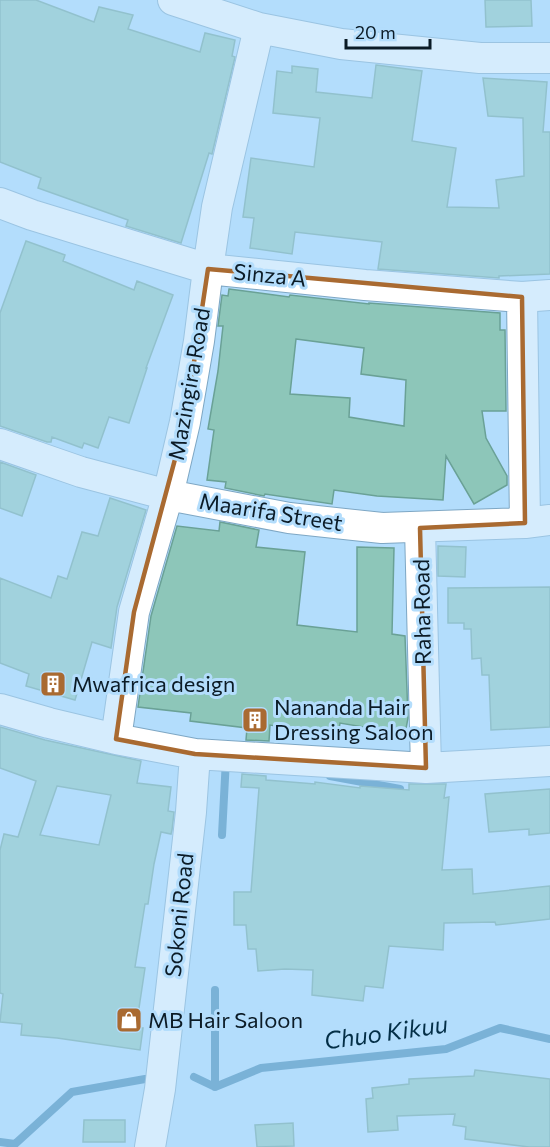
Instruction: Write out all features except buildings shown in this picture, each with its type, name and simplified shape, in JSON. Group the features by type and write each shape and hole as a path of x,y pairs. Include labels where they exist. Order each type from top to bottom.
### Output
{"street":[{"path":"173,0 260,28 341,44 480,58 550,58"},
{"name":"Mazingira Road","path":"116,739 134,612 168,495 184,422 195,364 218,207 260,28"},
{"name":"Sinza A","path":"0,202 32,215 208,269 365,285 536,296"},
{"path":"536,296 537,522"},
{"name":"Maarifa Street","path":"0,444 81,472 168,495 289,518 382,528 537,522"},
{"name":"Raha Road","path":"420,528 426,768"},
{"path":"0,709 116,739 195,754 426,768 550,761"},
{"name":"Sokoni Road","path":"150,1147 160,1089 191,813 195,754"}],"highlighted area":[{"path":"208,269 522,297 525,523 420,528 426,768 195,754 116,739 134,612 185,422"}],"waterway":[{"path":"222,835 226,759"},
{"path":"330,776 400,789"},
{"path":"215,990 215,1087"},
{"name":"Chuo Kikuu","path":"194,1077 215,1087 261,1068 446,1049 500,1028 550,1039"},
{"name":"Chuo Kikuu","path":"0,1142 15,1144 72,1092 145,1079"}],"place":[{"name":"Mwafrica design","path":"53,684"},
{"name":"Nananda Hair Dressing Saloon","path":"255,720"},
{"name":"MB Hair Saloon","path":"129,1020"}]}
